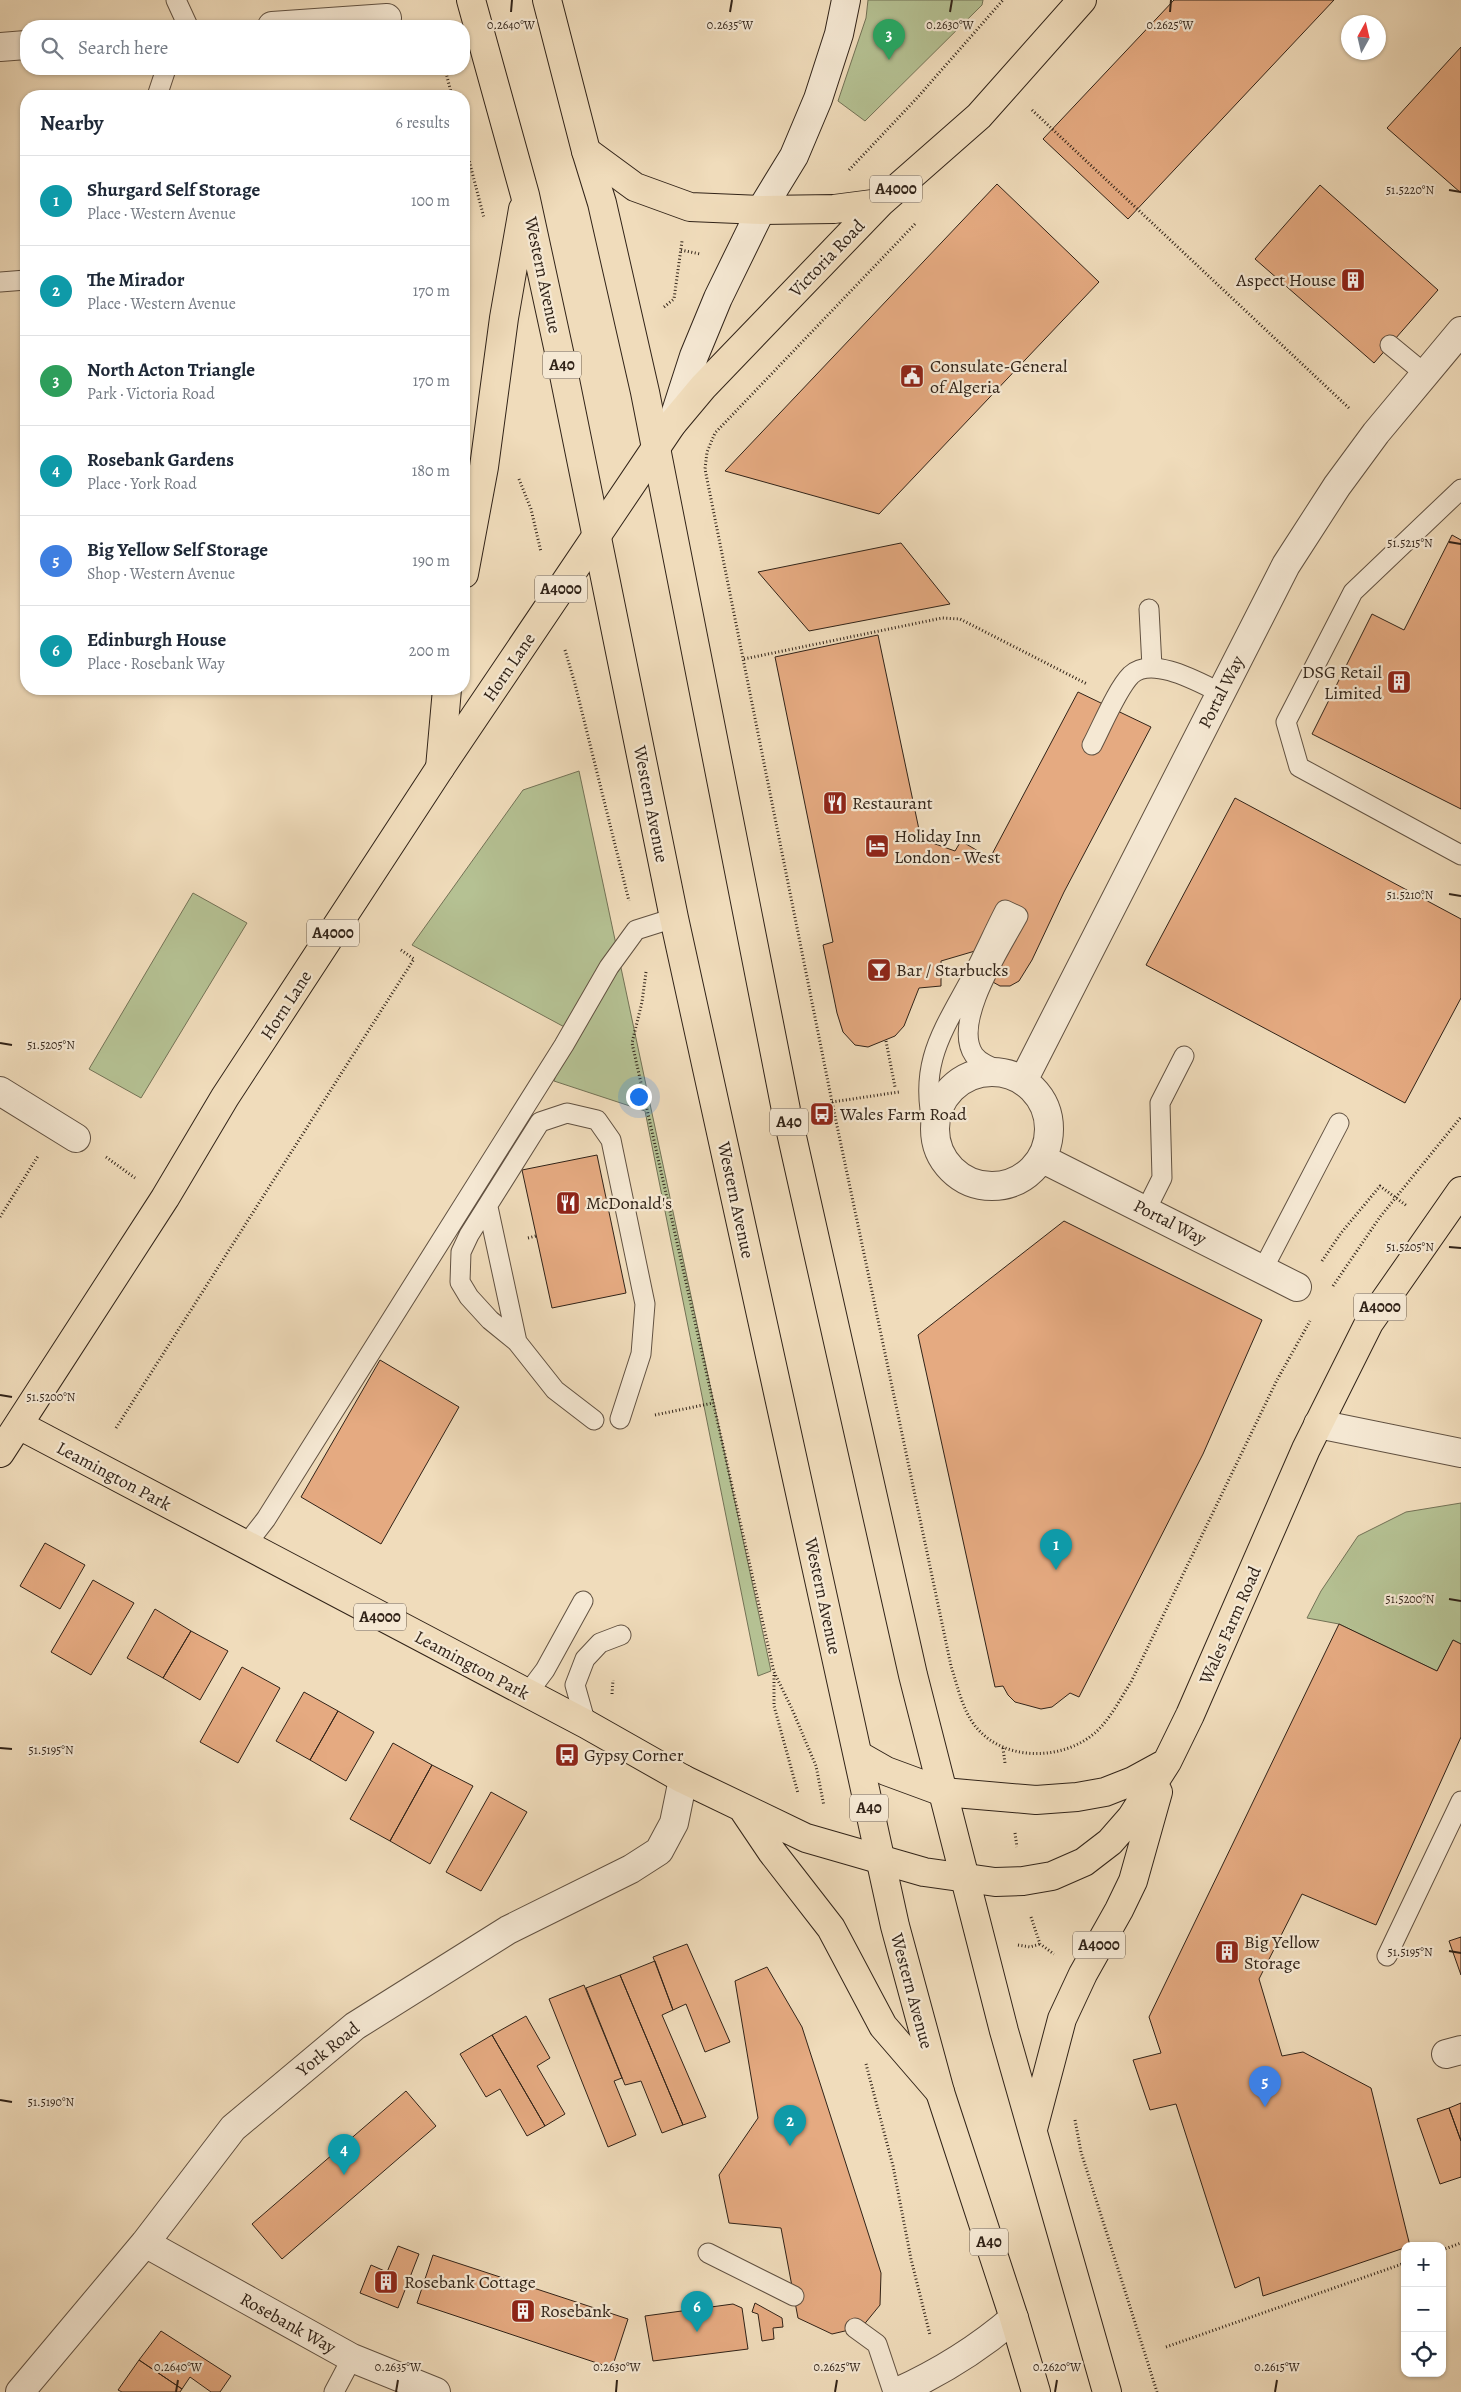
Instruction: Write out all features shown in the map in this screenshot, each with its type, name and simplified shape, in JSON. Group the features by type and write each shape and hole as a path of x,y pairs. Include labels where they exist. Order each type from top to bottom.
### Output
{"main road":[{"name":"Western Avenue","path":"471,0 525,195 628,685 674,918 858,1756 879,1860 904,1965 940,2092 1014,2318 1036,2392"},
{"name":"A40","path":"547,0 586,151 602,203 656,446 786,1110 913,1675 1004,2031 1107,2392"},
{"name":"Victoria Road","path":"596,536 656,446 703,387 880,203 979,116 1082,0"},
{"name":"A4000","path":"586,151 635,187 690,207 761,210 842,208 880,203"},
{"path":"470,542 484,467 504,318 525,195"},
{"name":"Horn Lane","path":"0,1453 165,1198 225,1097 440,768 596,536"},
{"name":"A4000","path":"440,768 446,695"},
{"name":"Wales Farm Road","path":"879,1860 924,1872 966,1879 1023,1882 1052,1876 1084,1862 1110,1842 1131,1818 1167,1762 1190,1715 1318,1424 1369,1323 1461,1191"},
{"name":"Leamington Park","path":"19,1425 245,1546 586,1724 683,1780 806,1838 879,1860"},
{"path":"858,1756 886,1771 943,1792 1027,1800 1077,1797 1105,1792 1126,1784 1167,1762"},
{"name":"A4000","path":"1033,2129 1062,2019 1083,1974 1133,1881 1167,1762"},
{"path":"742,1808 772,1852 831,1928 883,2026 940,2092"}],"street":[{"path":"672,424 694,356 718,298 761,210 794,156 818,98 839,34 846,0"},
{"path":"295,20 330,11 387,18"},
{"path":"0,47 20,45"},
{"name":"Portal Way","path":"1015,1077 1221,693 1286,565 1337,486 1376,433 1424,373 1461,331"},
{"path":"989,1071 1015,1077 1036,1092 1045,1108 1050,1124 1048,1142 1041,1158 1030,1173 1013,1183 995,1186 977,1185 960,1177 946,1165 937,1148 934,1130 936,1111 944,1096 956,1083 972,1074 989,1071"},
{"path":"0,1091 66,1132"},
{"name":"Portal Way","path":"1041,1158 1293,1285"},
{"path":"1318,1424 1461,1453"},
{"name":"York Road","path":"20,2392 145,2243 234,2128 355,2026 508,1930 631,1869 659,1851 674,1823 683,1780"},
{"name":"Rosebank Way","path":"145,2243 352,2358 436,2392"},
{"path":"897,2392 948,2368 989,2340 1014,2318"}],"lane":[{"path":"176,0 185,20"},
{"path":"159,90 164,75"},
{"path":"0,282 20,280"},
{"path":"1390,345 1424,373"},
{"path":"1461,489 1353,592 1286,722 1299,767 1461,855"},
{"path":"1149,609 1152,668"},
{"path":"1092,745 1116,698 1132,674 1152,668 1171,671 1221,693"},
{"path":"934,1130 927,1105 929,1074 934,1053 941,1034 1005,910 1018,916 974,1001 968,1030 974,1054 983,1063 1015,1077"},
{"path":"245,1546 266,1519 553,1062 609,967 636,930 674,918"},
{"path":"1146,1210 1162,1178 1160,1103 1184,1056"},
{"path":"594,1420 548,1384 517,1342 490,1320 469,1297 460,1282 461,1252 540,1122 567,1113 597,1120 611,1140 645,1304 641,1354 622,1411"},
{"path":"1262,1269 1339,1123"},
{"path":"488,1207 517,1342"},
{"path":"527,1694 545,1670 583,1600"},
{"path":"586,1724 575,1685 585,1659 600,1643 621,1635"},
{"path":"1386,1956 1461,1801"},
{"path":"708,2253 794,2296"},
{"path":"855,2328 877,2344 892,2392"},
{"path":"334,2392 352,2358"}],"path":[{"path":"844,174 924,91 1003,0"},
{"path":"447,75 450,90"},
{"path":"1028,106 1376,433"},
{"path":"918,221 715,433 707,452 705,469 707,487 744,659 832,1102 952,1666 962,1701 971,1721 986,1737 1003,1748 1023,1753 1042,1754 1062,1750 1081,1743 1097,1731 1114,1711 1131,1682 1277,1380 1315,1314"},
{"path":"662,308 674,300 684,232"},
{"path":"517,473 531,509"},
{"path":"744,659 942,618 960,619 1116,698"},
{"path":"567,662 575,684 647,976 632,1043 774,1672 774,1706 798,1796"},
{"path":"116,1428 414,959 401,950"},
{"path":"832,1102 896,1093 886,1041"},
{"path":"1329,1291 1380,1217 1461,1117"},
{"path":"0,1217 66,1132 165,1198"},
{"path":"1293,1285 1299,1264 1315,1272 1341,1233 1375,1191"},
{"path":"530,1247 528,1238 536,1236"},
{"path":"622,1411 646,1416 713,1403"},
{"path":"774,1672 816,1766 823,1803"},
{"path":"1003,1748 1005,1759"},
{"path":"1031,1916 1040,1944 1061,1960"},
{"path":"1010,1944 1030,1946 1040,1944"},
{"path":"864,2057 893,2166 911,2259 926,2319 931,2337 948,2368"},
{"path":"1074,2116 1081,2152 1157,2392"},
{"path":"1446,2249 1461,2243"},
{"path":"1166,2347 1401,2264"}],"green space":[{"path":"868,0 983,0 982,5 865,121 838,101 866,18"},
{"path":"579,771 771,1671 758,1676 645,1111 554,1081 570,1030 412,945 523,790"},
{"path":"193,893 247,923 141,1098 89,1069"},
{"path":"1461,1503 1461,1644 1453,1640 1437,1671 1339,1624 1307,1618 1321,1591 1358,1536 1406,1512"}],"building":[{"path":"1174,0 1334,0 1128,219 1043,139"},
{"path":"1461,47 1461,193 1387,128"},
{"name":"Consulate-General of Algeria","path":"997,184 1099,282 879,514 725,471"},
{"name":"Aspect House","path":"1320,185 1438,290 1374,363 1255,259"},
{"name":"DSG Retail Limited","path":"1452,535 1461,540 1461,809 1312,734 1372,614 1404,630"},
{"path":"901,543 950,604 809,631 758,572"},
{"name":"Holiday Inn London - West","path":"878,635 921,839 955,851 961,841 990,858 1078,692 1151,727 1064,892 1032,960 1019,981 1010,986 1000,986 991,981 975,951 941,961 941,986 919,988 904,1026 895,1036 868,1047 855,1045 843,1032 837,1013 823,945 833,942 775,657"},
{"path":"1235,798 1461,919 1461,998 1405,1103 1146,965"},
{"name":"McDonald's","path":"597,1155 626,1293 552,1308 522,1170"},
{"path":"1064,1221 1262,1320 1203,1454 1079,1697 1070,1693 1052,1707 1041,1709 1015,1702 1003,1686 995,1687 918,1335"},
{"path":"380,1360 459,1407 381,1544 301,1497"},
{"path":"45,1543 85,1565 60,1609 20,1586"},
{"path":"93,1580 134,1603 91,1675 51,1652"},
{"path":"155,1609 191,1631 163,1678 127,1658"},
{"name":"Big Yellow Storage","path":"1339,1624 1437,1671 1453,1640 1461,1644 1461,1737 1376,1925 1302,1894 1259,1979 1282,2056 1303,2052 1371,2088 1409,2242 1401,2242 1401,2249 1263,2296 1259,2277 1235,2288 1176,2104 1150,2110 1133,2060 1161,2053 1149,2017"},
{"path":"191,1631 228,1651 200,1700 163,1678"},
{"path":"242,1667 280,1688 238,1763 200,1742"},
{"path":"304,1692 338,1711 310,1760 276,1741"},
{"path":"338,1711 374,1732 346,1781 310,1760"},
{"path":"393,1743 432,1765 390,1841 350,1819"},
{"path":"432,1765 473,1786 430,1864 390,1841"},
{"path":"491,1792 527,1812 481,1891 446,1872"},
{"path":"1461,1937 1461,1975 1449,1941"},
{"path":"687,1944 730,2042 705,2052 686,2004 673,2010 653,1957"},
{"path":"655,1961 673,2010 662,2015 706,2117 683,2125 620,1975"},
{"path":"767,1967 802,2027 881,2273 880,2305 862,2327 832,2334 798,2318 781,2228 729,2223 719,2175 758,2118 735,1981"},
{"path":"620,1975 683,2125 662,2133 641,2081 625,2085 586,1988"},
{"path":"584,1985 622,2078 614,2081 636,2135 608,2147 549,1999"},
{"path":"526,2016 550,2058 537,2066 565,2114 545,2126 492,2035"},
{"path":"492,2035 545,2126 527,2136 500,2089 486,2097 460,2054"},
{"path":"406,2091 436,2126 282,2259 252,2224"},
{"path":"1461,2103 1461,2141 1449,2108"},
{"path":"1449,2108 1461,2141 1461,2177 1440,2184 1417,2119"},
{"name":"Rosebank Cottage","path":"398,2246 419,2254 398,2308 360,2293 371,2265 387,2272"},
{"name":"Rosebank","path":"433,2255 628,2319 612,2368 417,2303"},
{"path":"755,2303 782,2318 783,2327 773,2328 774,2339 762,2341 758,2314 752,2312"},
{"path":"733,2304 742,2308 748,2349 653,2361 645,2316"},
{"path":"161,2331 231,2376 220,2392 211,2392 190,2377 182,2389 139,2360"},
{"path":"139,2360 182,2389 180,2392 122,2392 118,2390"}],"place":[{"name":"North Acton Triangle","path":"889,60"},
{"name":"Aspect House","path":"1353,280"},
{"name":"Consulate-General of Algeria","path":"912,376"},
{"name":"DSG Retail Limited","path":"1399,682"},
{"name":"Restaurant","path":"835,803"},
{"name":"Holiday Inn London - West","path":"877,846"},
{"name":"Bar / Starbucks","path":"879,970"},
{"name":"Wales Farm Road","path":"822,1114"},
{"name":"McDonald's","path":"568,1203"},
{"name":"Shurgard Self Storage","path":"1056,1570"},
{"name":"Gypsy Corner","path":"567,1755"},
{"name":"Big Yellow Storage","path":"1227,1952"},
{"name":"Big Yellow Self Storage","path":"1265,2107"},
{"name":"The Mirador","path":"790,2146"},
{"name":"Rosebank Gardens","path":"344,2175"},
{"name":"Rosebank Cottage","path":"386,2282"},
{"name":"Rosebank","path":"523,2311"},
{"name":"Edinburgh House","path":"697,2332"}]}
